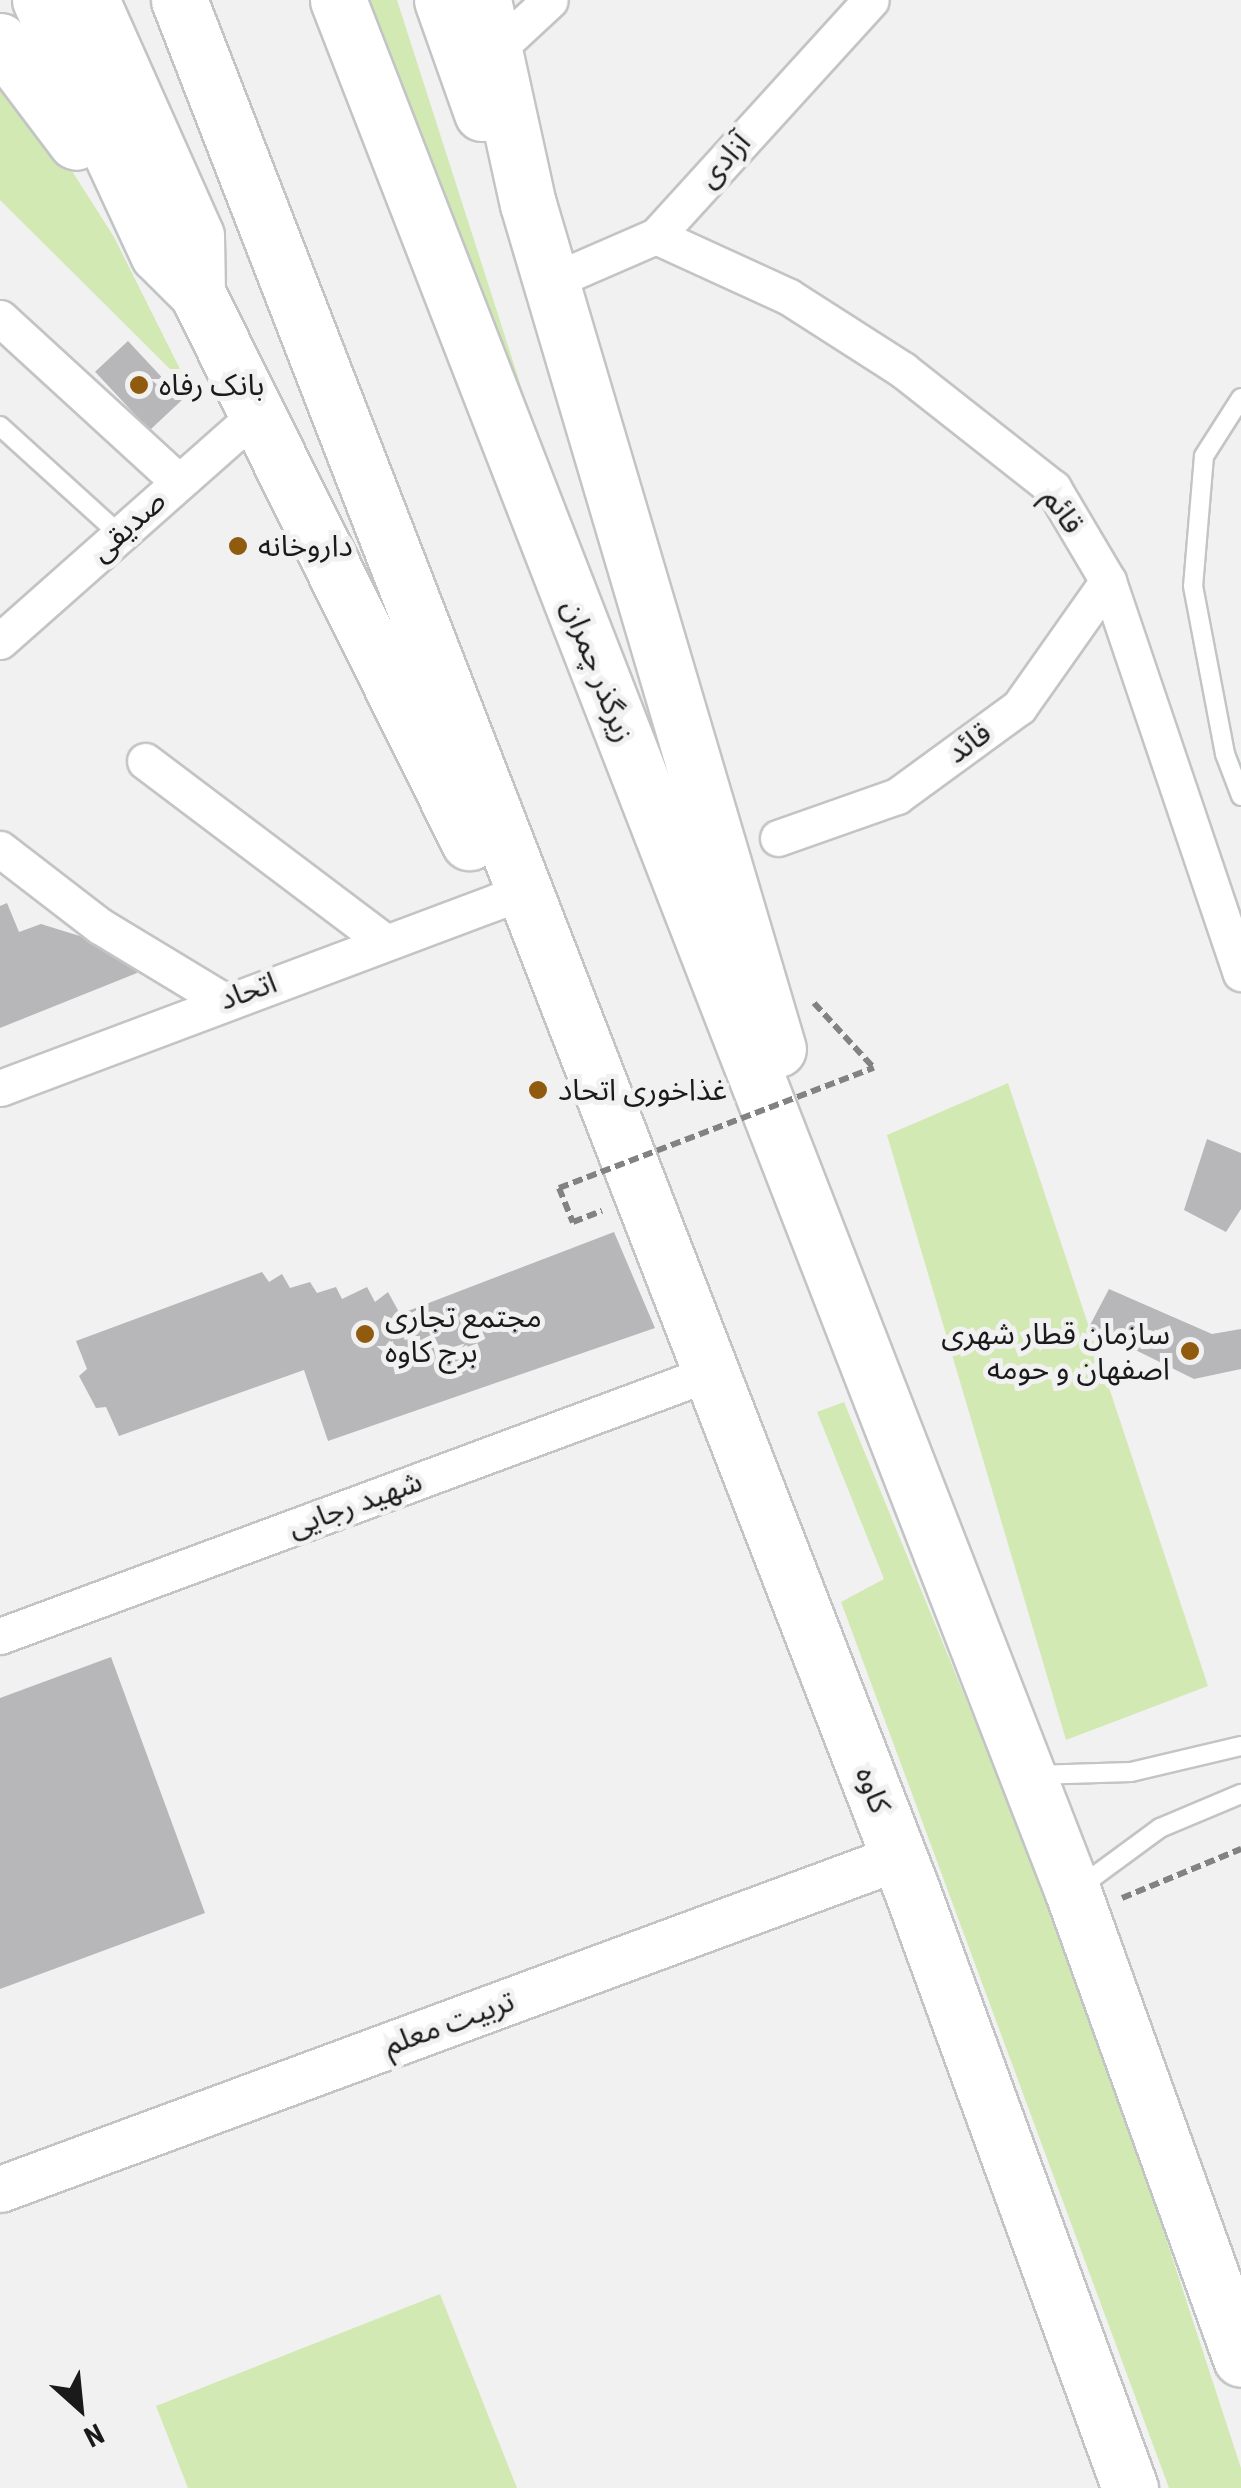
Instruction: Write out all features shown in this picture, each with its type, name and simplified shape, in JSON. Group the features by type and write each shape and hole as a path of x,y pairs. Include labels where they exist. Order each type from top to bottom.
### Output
{"main road":[{"path":"40,0 158,254 197,293 498,901 603,1097"},
{"path":"91,0 196,236 197,293"},
{"path":"179,0 603,1097"},
{"name":"زیرگذر چمران","path":"338,0 859,1341"},
{"path":"442,0 550,282 682,708 859,1341 1028,1775 1241,2359"},
{"path":"489,26 550,282"},
{"path":"0,41 32,74 94,170 140,209"},
{"name":"کاوه","path":"603,1097 899,1857 1130,2488"}],"street":[{"path":"489,26 550,0"},
{"name":"آزادی","path":"550,282 656,236 870,0"},
{"name":"قائم","path":"656,236 789,297 903,370 1053,488 1108,582 1241,973"},
{"path":"0,318 178,481"},
{"name":"صدیقی","path":"0,640 257,414"},
{"name":"قائد","path":"778,838 897,796 1018,707 1108,582"},
{"path":"144,761 385,942"},
{"path":"0,849 100,926 222,1000"},
{"name":"اتحاد","path":"0,1088 222,1000 498,901"},
{"name":"شهید رجایی","path":"0,1636 710,1373"},
{"name":"تربیت معلم","path":"0,2189 899,1857"}],"lane":[{"path":"1241,398 1204,456 1192,586 1225,754 1241,796"},
{"path":"0,426 119,534"},
{"path":"1028,1775 1131,1772 1241,1746"},
{"path":"1076,1904 1160,1828 1241,1794"}],"path":[{"path":"573,1222 559,1188 874,1068 805,993"},
{"path":"1076,1904 1241,1849"}],"green space":[{"path":"366,0 397,0 597,623"},
{"path":"0,58 114,237 190,389 0,200"},
{"path":"1008,1083 1208,1686 1066,1740 887,1135"},
{"path":"844,1402 1020,1831 1140,2159 1241,2468 1241,2488 1169,2488 841,1602 884,1579 817,1412"},
{"path":"440,2294 517,2488 188,2488 156,2406"}],"building":[{"name":"بانک رفاه","path":"128,341 183,400 150,430 95,372"},
{"path":"7,903 19,932 41,924 128,951 137,973 0,1028 0,906"},
{"path":"1207,1139 1241,1153 1241,1209 1226,1232 1184,1210"},
{"name":"مجتمع تجاری برج کاوه","path":"614,1232 655,1328 328,1441 304,1370 119,1436 106,1407 96,1408 79,1376 87,1369 76,1341 262,1272 269,1282 282,1274 290,1288 310,1282 317,1293 336,1287 342,1299 367,1287 375,1302 388,1292 400,1314"},
{"name":"سازمان قطار شهری اصفهان و حومه","path":"1109,1289 1212,1334 1241,1329 1241,1369 1194,1379 1089,1327"},
{"path":"111,1657 205,1913 0,1989 0,1698"}],"place":[{"name":"بانک رفاه","path":"139,385"},
{"name":"داروخانه","path":"238,546"},
{"name":"غذاخوری اتحاد","path":"538,1090"},
{"name":"مجتمع تجاری برج کاوه","path":"365,1334"},
{"name":"سازمان قطار شهری اصفهان و حومه","path":"1190,1351"}]}
